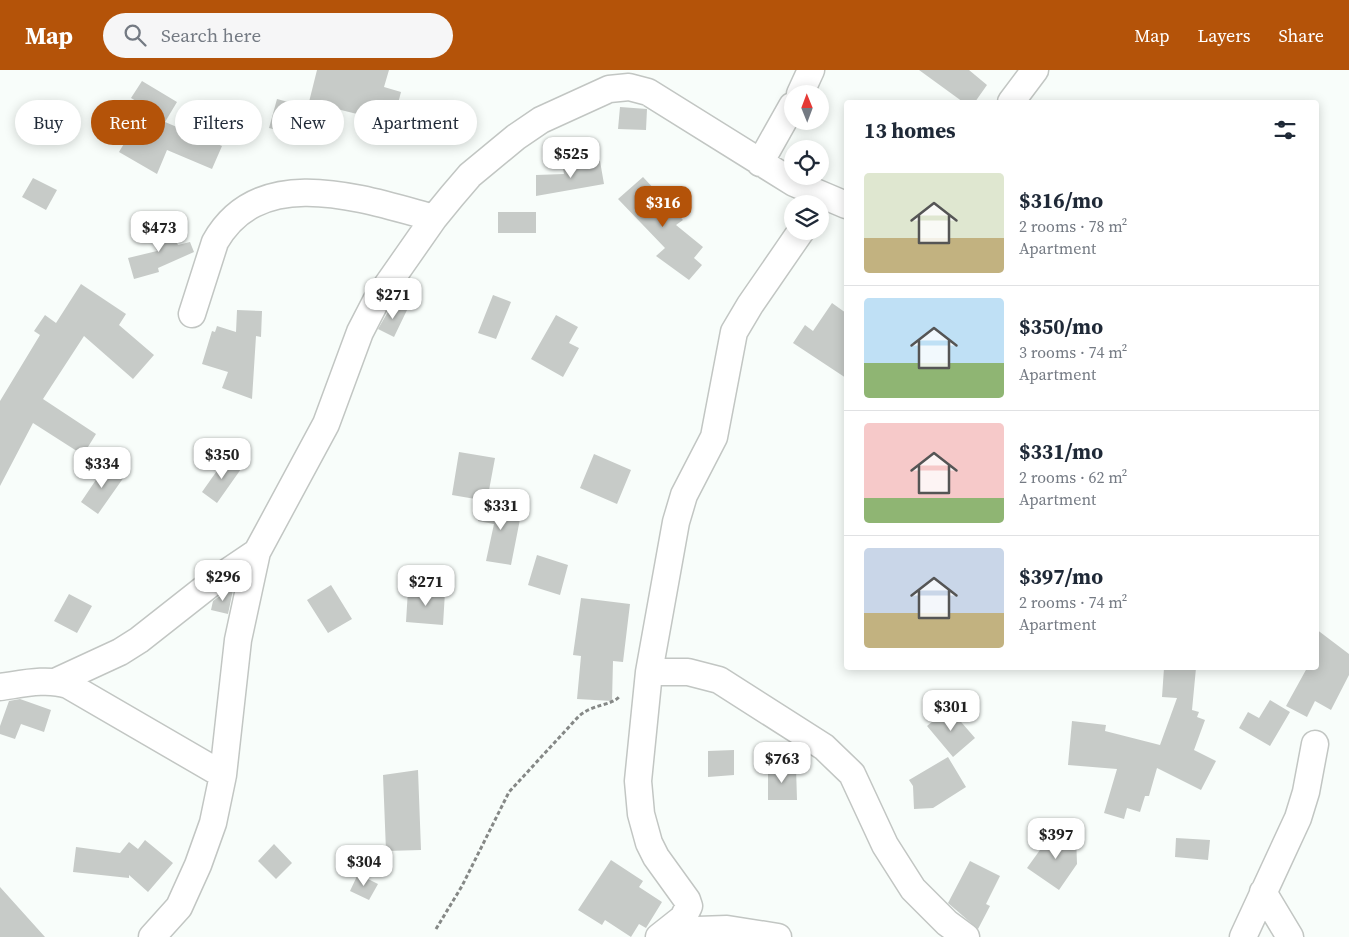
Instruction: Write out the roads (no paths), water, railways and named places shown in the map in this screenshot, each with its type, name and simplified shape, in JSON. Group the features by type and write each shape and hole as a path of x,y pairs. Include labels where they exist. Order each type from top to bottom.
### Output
{"street":[{"path":"804,85 811,70"},
{"path":"1012,100 1035,70"},
{"path":"152,937 175,912 187,891 213,823 223,775 235,657 257,552 326,424 365,320 380,294 434,218 470,175 516,137 560,111 616,87 637,87 648,92 760,163 797,194 832,205"},
{"path":"760,163 784,120"},
{"path":"192,314 214,242 238,213 259,200 288,193 323,194 381,204 434,218"},
{"path":"664,934 683,918 689,904 656,857 649,843 641,814 638,781 648,672 676,522 684,495 714,437 734,332 750,305 795,240"},
{"path":"0,687 55,682 120,652 139,640 214,581 257,552"},
{"path":"648,672 688,672 719,680 824,747 852,774 886,845 913,888 947,923 966,937"},
{"path":"55,682 91,697 223,775"},
{"path":"1243,937 1298,818 1306,792 1315,744"},
{"path":"1263,892 1290,937"},
{"path":"664,934 727,929 778,937"}]}
